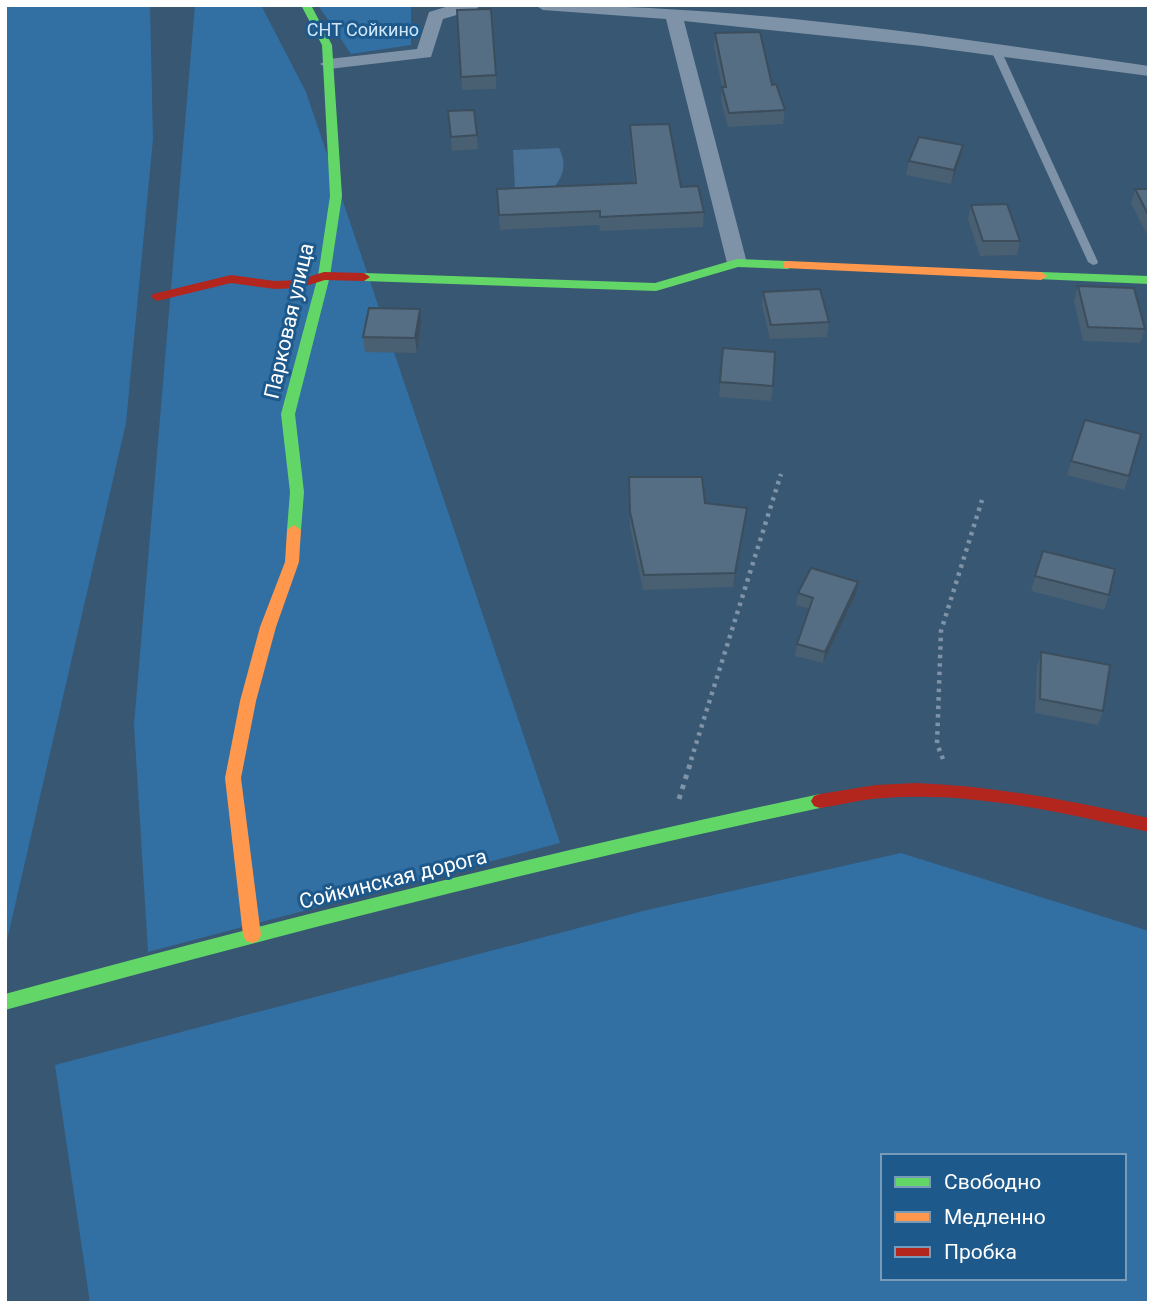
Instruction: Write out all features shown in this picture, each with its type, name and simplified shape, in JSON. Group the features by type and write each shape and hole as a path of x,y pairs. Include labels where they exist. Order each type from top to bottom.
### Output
{"street":[{"name":"Парковая улица","path":"253,935 233,778 248,701 268,627 292,562 297,492 288,414 324,276 336,196 327,45 306,5"},
{"path":"329,64 425,52 436,11 471,5"},
{"path":"543,5 673,13 995,48 1149,71"},
{"path":"673,13 737,263"},
{"path":"157,297 231,279 275,285 299,284 324,276 656,287 737,263 1149,279"},
{"name":"Сойкинская дорога","path":"5,1002 253,935 669,833 792,806 884,791 956,793 1060,806 1149,825"}],"lane":[{"path":"995,48 1093,262"}],"path":[{"path":"669,833 781,474"},
{"path":"956,793 937,744 941,631 982,500"}],"green space":[{"path":"5,5 150,5 153,139 126,423 5,949"},
{"path":"195,5 261,5 306,92 560,843 148,952 134,725"},
{"name":"СНТ Сойкино","path":"318,5 411,5 411,45 351,54"},
{"path":"901,853 1149,931 1149,1303 90,1303 55,1065 647,910"}],"shaded area":[{"path":"559,148 563,167 555,186 515,188 513,150"}],"building":[{"path":"491,9 496,75 461,77 457,10"},
{"path":"760,32 772,85 776,84 785,110 729,113 722,87 726,87 715,33"},
{"path":"474,110 477,135 451,137 448,111"},
{"path":"669,124 681,187 698,186 704,212 600,217 600,211 499,215 497,189 636,183 630,125"},
{"path":"919,137 963,145 954,170 909,161"},
{"path":"1135,189 1149,189 1149,216"},
{"path":"1007,204 1020,241 983,241 971,205"},
{"path":"1078,286 1134,288 1145,329 1088,327"},
{"path":"820,289 829,322 771,325 763,292"},
{"path":"369,308 420,309 415,338 363,337"},
{"path":"723,348 775,352 773,386 720,382"},
{"path":"1085,420 1141,434 1129,476 1071,461"},
{"path":"629,477 702,477 705,503 747,508 735,573 644,575 630,512"},
{"path":"1043,551 1115,569 1109,595 1035,576"},
{"path":"811,568 858,582 825,652 797,644 813,598 798,593"},
{"path":"1041,652 1110,665 1103,711 1040,699"}],"traffic: fast":[{"path":"294,530 297,492 288,414 324,276 336,196 327,45 306,5"},
{"path":"364,277 656,287 737,263 788,265"},
{"path":"1041,276 1149,280"},
{"path":"5,1002 252,935 669,833 820,801"}],"traffic: slow":[{"path":"788,265 1041,276"},
{"path":"252,935 233,778 248,701 268,627 292,562 294,530"}],"traffic: jam":[{"path":"157,297 231,279 275,285 299,284 324,276 364,277"},
{"path":"820,801 884,791 949,791 1017,799 1149,825"}]}
